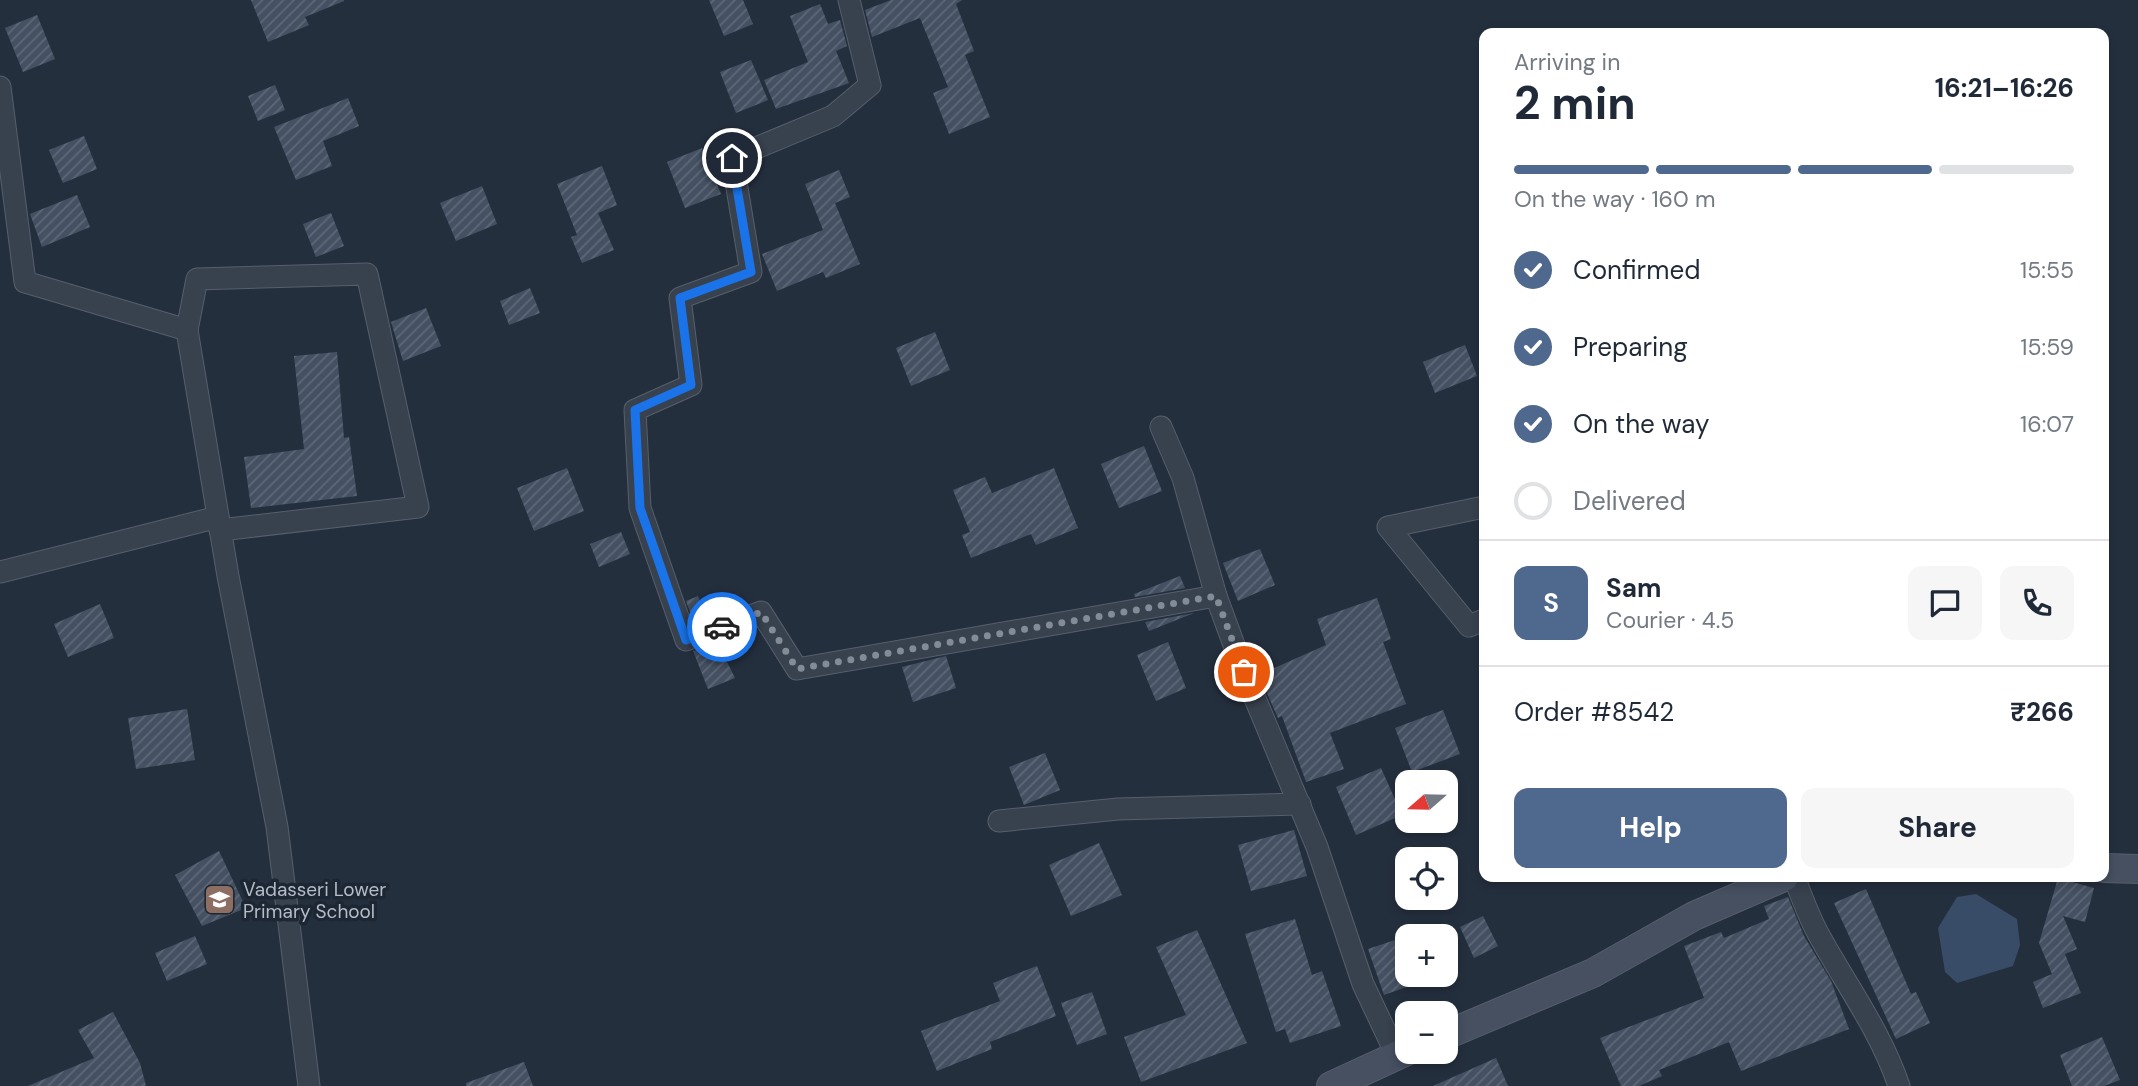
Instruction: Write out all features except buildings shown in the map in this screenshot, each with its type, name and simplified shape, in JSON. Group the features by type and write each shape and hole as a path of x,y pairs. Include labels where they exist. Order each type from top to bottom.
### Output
{"main road":[{"path":"2109,868 2138,869"},
{"path":"1458,1030 1593,973 1694,916 1769,882"},
{"path":"1331,1086 1395,1057"}],"street":[{"path":"849,0 870,85 833,116 732,158 751,272 680,298 691,385 635,410 640,508 686,640 761,612 797,669 1216,596"},
{"path":"0,87 25,282 187,330"},
{"path":"0,572 219,523 418,507 367,274 197,279 187,330 219,523 277,827 309,1086"},
{"path":"1161,427 1183,478 1216,596 1244,672 1300,804 1363,984 1395,1041"},
{"path":"1479,508 1388,527 1469,626 1479,622"},
{"path":"999,821 1118,809 1300,804"},
{"path":"1781,882 1859,1001 1893,1067 1899,1086"}],"water":[{"path":"1976,894 2017,919 2020,945 2013,966 1957,983 1945,972 1938,928 1957,897"}],"way so far":[{"path":"722,627 761,612 797,669 1216,596 1244,672"}],"place":[{"name":"Vadasseri Lower Primary School","path":"220,900"}],"route":[{"path":"722,627 686,640 640,508 635,410 691,385 680,298 751,272 732,158"}]}
